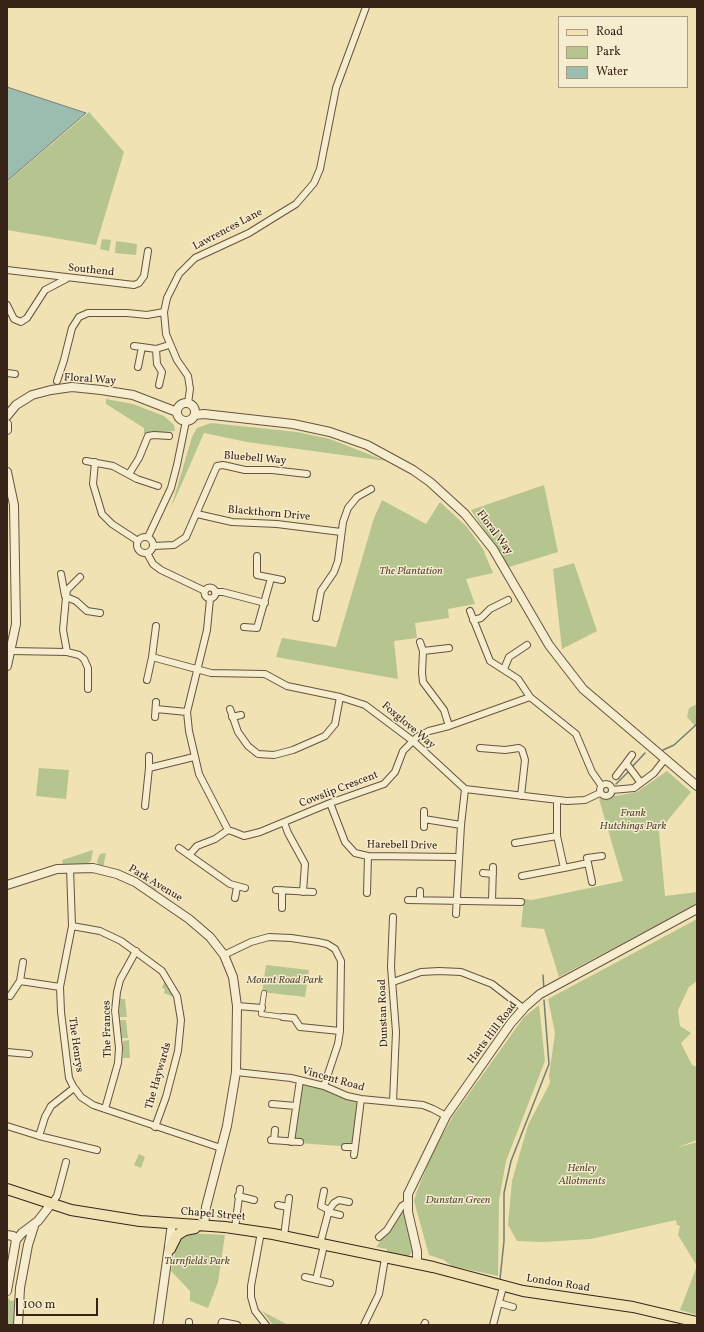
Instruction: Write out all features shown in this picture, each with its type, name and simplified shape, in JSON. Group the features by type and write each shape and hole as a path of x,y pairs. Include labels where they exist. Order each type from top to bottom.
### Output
{"main road":[{"name":"Chapel Street","path":"7,1189 71,1210 133,1220 172,1224 203,1225 261,1232 417,1264"},
{"path":"170,1249 174,1238 180,1233 187,1229 203,1225"},
{"name":"London Road","path":"417,1264 503,1287 557,1298 633,1307 697,1322"}],"street":[{"name":"Lawrences Lane","path":"164,312 167,298 180,274 195,258 249,233 296,204 314,183 320,169 336,88 366,7"},
{"name":"Southend","path":"7,270 66,278 137,284 144,276 148,251"},
{"path":"7,305 14,319 21,322 26,318 45,290 66,278"},
{"path":"57,381 65,359 72,328 79,317 88,314 127,313 147,315 164,312 169,345 188,376 190,389 188,403"},
{"path":"134,346 156,349 169,345"},
{"path":"138,367 142,347"},
{"path":"156,349 157,364 162,372 159,385"},
{"path":"7,373 15,374"},
{"name":"Floral Way","path":"7,416 16,405 32,395 72,387 133,395 177,412"},
{"path":"188,403 195,409 195,415 191,420 186,421 180,419 177,412 180,405 188,403"},
{"name":"Floral Way","path":"195,415 204,414 255,419 316,428 367,445 413,470 461,510 479,531 503,563 549,645 583,689 594,700 697,786"},
{"path":"148,537 170,488 177,465 186,421"},
{"path":"7,424 7,430"},
{"path":"129,474 139,458 148,436 169,436"},
{"path":"86,461 113,466 158,486"},
{"path":"95,462 93,484 104,518 138,541"},
{"name":"Bluebell Way","path":"153,546 170,546 186,537 214,468 220,465 245,470 272,470 307,474"},
{"path":"7,472 14,505 16,624 7,666"},
{"path":"316,618 321,591 334,572 338,561 341,532 348,508 357,497 372,489"},
{"name":"Blackthorn Drive","path":"196,514 232,522 277,524 341,532"},
{"path":"147,553 153,546 152,541 148,537 142,537 138,541 138,550 147,553 153,564 161,570 205,591"},
{"path":"257,556 257,575 282,580"},
{"path":"61,574 66,597"},
{"path":"67,652 63,630 67,590 80,577"},
{"path":"244,627 257,628 272,578"},
{"path":"205,591 211,588 215,592 223,592 265,603"},
{"path":"205,591 205,596 210,599"},
{"path":"190,854 197,846 215,839 228,830 200,774 194,757 187,712 207,630 210,599 214,596 215,592"},
{"path":"66,597 76,601 87,611 100,613"},
{"path":"473,620 481,618 490,609 508,600"},
{"path":"470,611 490,661 494,665 504,669 518,678 530,697 576,734 592,772 601,785 600,793"},
{"path":"147,680 156,626"},
{"path":"420,642 423,650 423,682 444,710 449,726"},
{"path":"504,669 509,657 527,645"},
{"path":"423,650 449,648"},
{"path":"11,651 67,652 79,655 85,662 88,670 88,689"},
{"name":"Foxglove Way","path":"152,657 211,673 265,674 287,686 340,697 372,709 413,741 465,789"},
{"path":"230,709 238,732 253,751 267,756 277,755 311,743 324,736 335,724 340,697"},
{"name":"Cowslip Crescent","path":"228,830 239,835 248,835 388,781 398,767 403,751 413,741 429,731 449,726 530,697"},
{"path":"156,702 156,717"},
{"path":"156,709 187,712"},
{"path":"232,717 241,715"},
{"path":"489,749 490,741"},
{"path":"480,748 505,750 519,748 522,750 525,760 520,796"},
{"path":"616,776 628,766 632,755"},
{"path":"144,806 149,756"},
{"path":"149,768 194,757"},
{"path":"612,790 628,790 641,783 654,773 665,759"},
{"path":"628,766 641,783"},
{"path":"601,785 609,784 612,790"},
{"path":"456,914 461,825 465,789 557,800 585,800 600,793"},
{"path":"600,793 603,796 608,796 612,790"},
{"path":"557,800 557,836 564,868"},
{"name":"Harebell Drive","path":"330,803 347,846 355,853 368,856 459,857"},
{"path":"424,811 424,827"},
{"path":"424,819 461,825"},
{"path":"284,822 288,833 305,864 303,892"},
{"path":"515,843 557,836"},
{"path":"179,848 190,854 230,884 245,888"},
{"path":"367,893 368,856"},
{"path":"592,882 587,858 602,856"},
{"path":"522,876 588,863"},
{"path":"492,901 493,867"},
{"name":"Park Avenue","path":"7,885 41,873 70,868 104,870 135,882 200,928 214,941 224,955 233,977 237,1006 236,1072 230,1112 206,1206 203,1225"},
{"name":"The Henrys","path":"70,868 72,926 60,987 62,1024 70,1078 74,1088 84,1099 105,1109 221,1148"},
{"path":"483,874 493,874"},
{"path":"235,898 237,887"},
{"path":"282,908 279,890 313,892"},
{"path":"420,891 420,900"},
{"path":"408,900 521,902"},
{"name":"Harts Hill Road","path":"417,1264 417,1251 407,1203 408,1194 446,1116 523,1008 540,994 697,909"},
{"name":"Dunstan Road","path":"393,1102 396,1032 391,950 394,921"},
{"name":"The Haywards","path":"72,926 92,929 108,934 136,951 152,962 169,979 177,996 181,1012 181,1029 176,1060 155,1127"},
{"path":"224,955 251,942 269,937 294,938 331,946 338,954 341,961 340,1031 336,1050 324,1086"},
{"name":"The Frances","path":"105,1109 118,1064 119,1048 116,1012 117,992 120,980 136,951"},
{"path":"10,996 20,981 23,962"},
{"path":"393,982 421,972 461,972 492,984 523,1008"},
{"path":"20,981 60,987"},
{"path":"264,993 261,1014 294,1018 300,1027 340,1031"},
{"path":"237,1006 262,1008"},
{"path":"251,1014 252,1007"},
{"path":"7,1052 29,1054"},
{"name":"Vincent Road","path":"236,1072 300,1080 324,1086 347,1096 361,1099 428,1107 446,1116"},
{"path":"291,1142 300,1080"},
{"path":"39,1136 47,1111 53,1104 74,1088"},
{"path":"354,1155 361,1099"},
{"path":"272,1104 296,1106"},
{"path":"7,1126 39,1136 97,1150"},
{"path":"275,1130 273,1140 300,1142"},
{"path":"345,1147 354,1147"},
{"path":"7,1291 16,1240 35,1223 57,1196 66,1162"},
{"path":"235,1228 240,1188"},
{"path":"324,1191 322,1206 329,1211 340,1215"},
{"path":"238,1196 254,1200"},
{"path":"284,1236 289,1198"},
{"path":"316,1280 329,1211 334,1203 339,1200 349,1202"},
{"name":"Harts Hill Road","path":"380,1237 387,1230 402,1206 407,1203"},
{"path":"278,1205 288,1207"},
{"path":"18,1325 20,1292 28,1245 35,1223"},
{"path":"158,1325 170,1249 172,1224"},
{"path":"261,1232 251,1286 251,1297 255,1311 266,1325"},
{"path":"7,1235 13,1236 16,1240"},
{"path":"364,1325 379,1294 385,1258"},
{"path":"305,1277 330,1283"},
{"path":"493,1325 503,1287"},
{"path":"499,1303 513,1307"},
{"path":"221,1325 222,1322 237,1325"}],"green space":[{"path":"89,112 124,152 96,245 7,230 7,182"},
{"path":"102,239 111,240 109,251 100,249"},
{"path":"116,241 137,244 136,255 115,253"},
{"path":"106,399 133,404 164,416 174,425 175,431 144,434 144,428 106,404"},
{"path":"211,423 297,432 330,439 386,461 247,442 204,433 171,508 192,437 197,428"},
{"path":"544,485 558,552 509,567 471,510"},
{"name":"The Plantation","path":"382,500 426,524 440,502 467,527 483,549 493,573 466,579 475,604 448,609 449,618 415,623 417,638 394,641 398,679 276,657 282,638 336,647 374,518"},
{"path":"574,563 597,631 562,649 553,569"},
{"path":"697,704 697,728 687,717 689,708"},
{"path":"39,768 69,770 66,799 36,796"},
{"name":"Frank Hutchings Park","path":"667,771 691,792 659,831 665,896 697,892 697,904 559,977 544,929 521,927 524,899 532,900 623,881 599,799 637,792"},
{"path":"93,850 91,861 86,864 63,864 62,860"},
{"path":"106,853 103,868 98,866 97,861 100,854"},
{"path":"141,879 157,882 156,892 155,890"},
{"name":"Henley Allotments","path":"697,919 697,981 689,987 678,1010 680,1026 691,1033 681,1043 692,1065 697,1067 697,1140 676,1148 697,1142 697,1266 678,1235 680,1226 677,1225 676,1220 591,1239 543,1242 517,1241 508,1225 512,1181 528,1125 550,1083 549,1076 555,1033 548,999"},
{"name":"Mount Road Park","path":"266,965 309,970 305,997 262,992"},
{"path":"165,979 174,997 164,993 165,989 162,988"},
{"path":"120,999 125,999 127,1017 119,1017"},
{"name":"Dunstan Green","path":"539,1005 545,1061 506,1161 499,1200 498,1276 452,1266 444,1260 429,1255 414,1201 417,1191 431,1156 453,1116 524,1017"},
{"path":"120,1020 126,1020 128,1038 122,1038"},
{"path":"129,1040 130,1058 123,1058 123,1041"},
{"path":"300,1080 361,1099 354,1147 298,1143 298,1139 294,1137"},
{"path":"139,1154 145,1157 141,1168 134,1165"},
{"path":"404,1212 413,1248 411,1254 407,1257 387,1254 387,1249 376,1247 401,1213"},
{"name":"Turnfields Park","path":"188,1233 225,1235 218,1282 208,1308 190,1301 190,1291 171,1271 178,1238"},
{"path":"697,1266 697,1315 680,1310"},
{"path":"8,1298 11,1301 16,1300 16,1325 7,1325"},
{"path":"262,1311 286,1324 286,1325 273,1325"}],"water":[{"path":"7,87 86,113 7,181"}],"waterway":[{"path":"663,750 674,745 697,724"},
{"path":"631,768 645,753"},
{"path":"616,784 629,771"},
{"path":"543,975 544,990"},
{"path":"500,1279 504,1241 504,1193 511,1161 549,1064 544,1000"}]}
